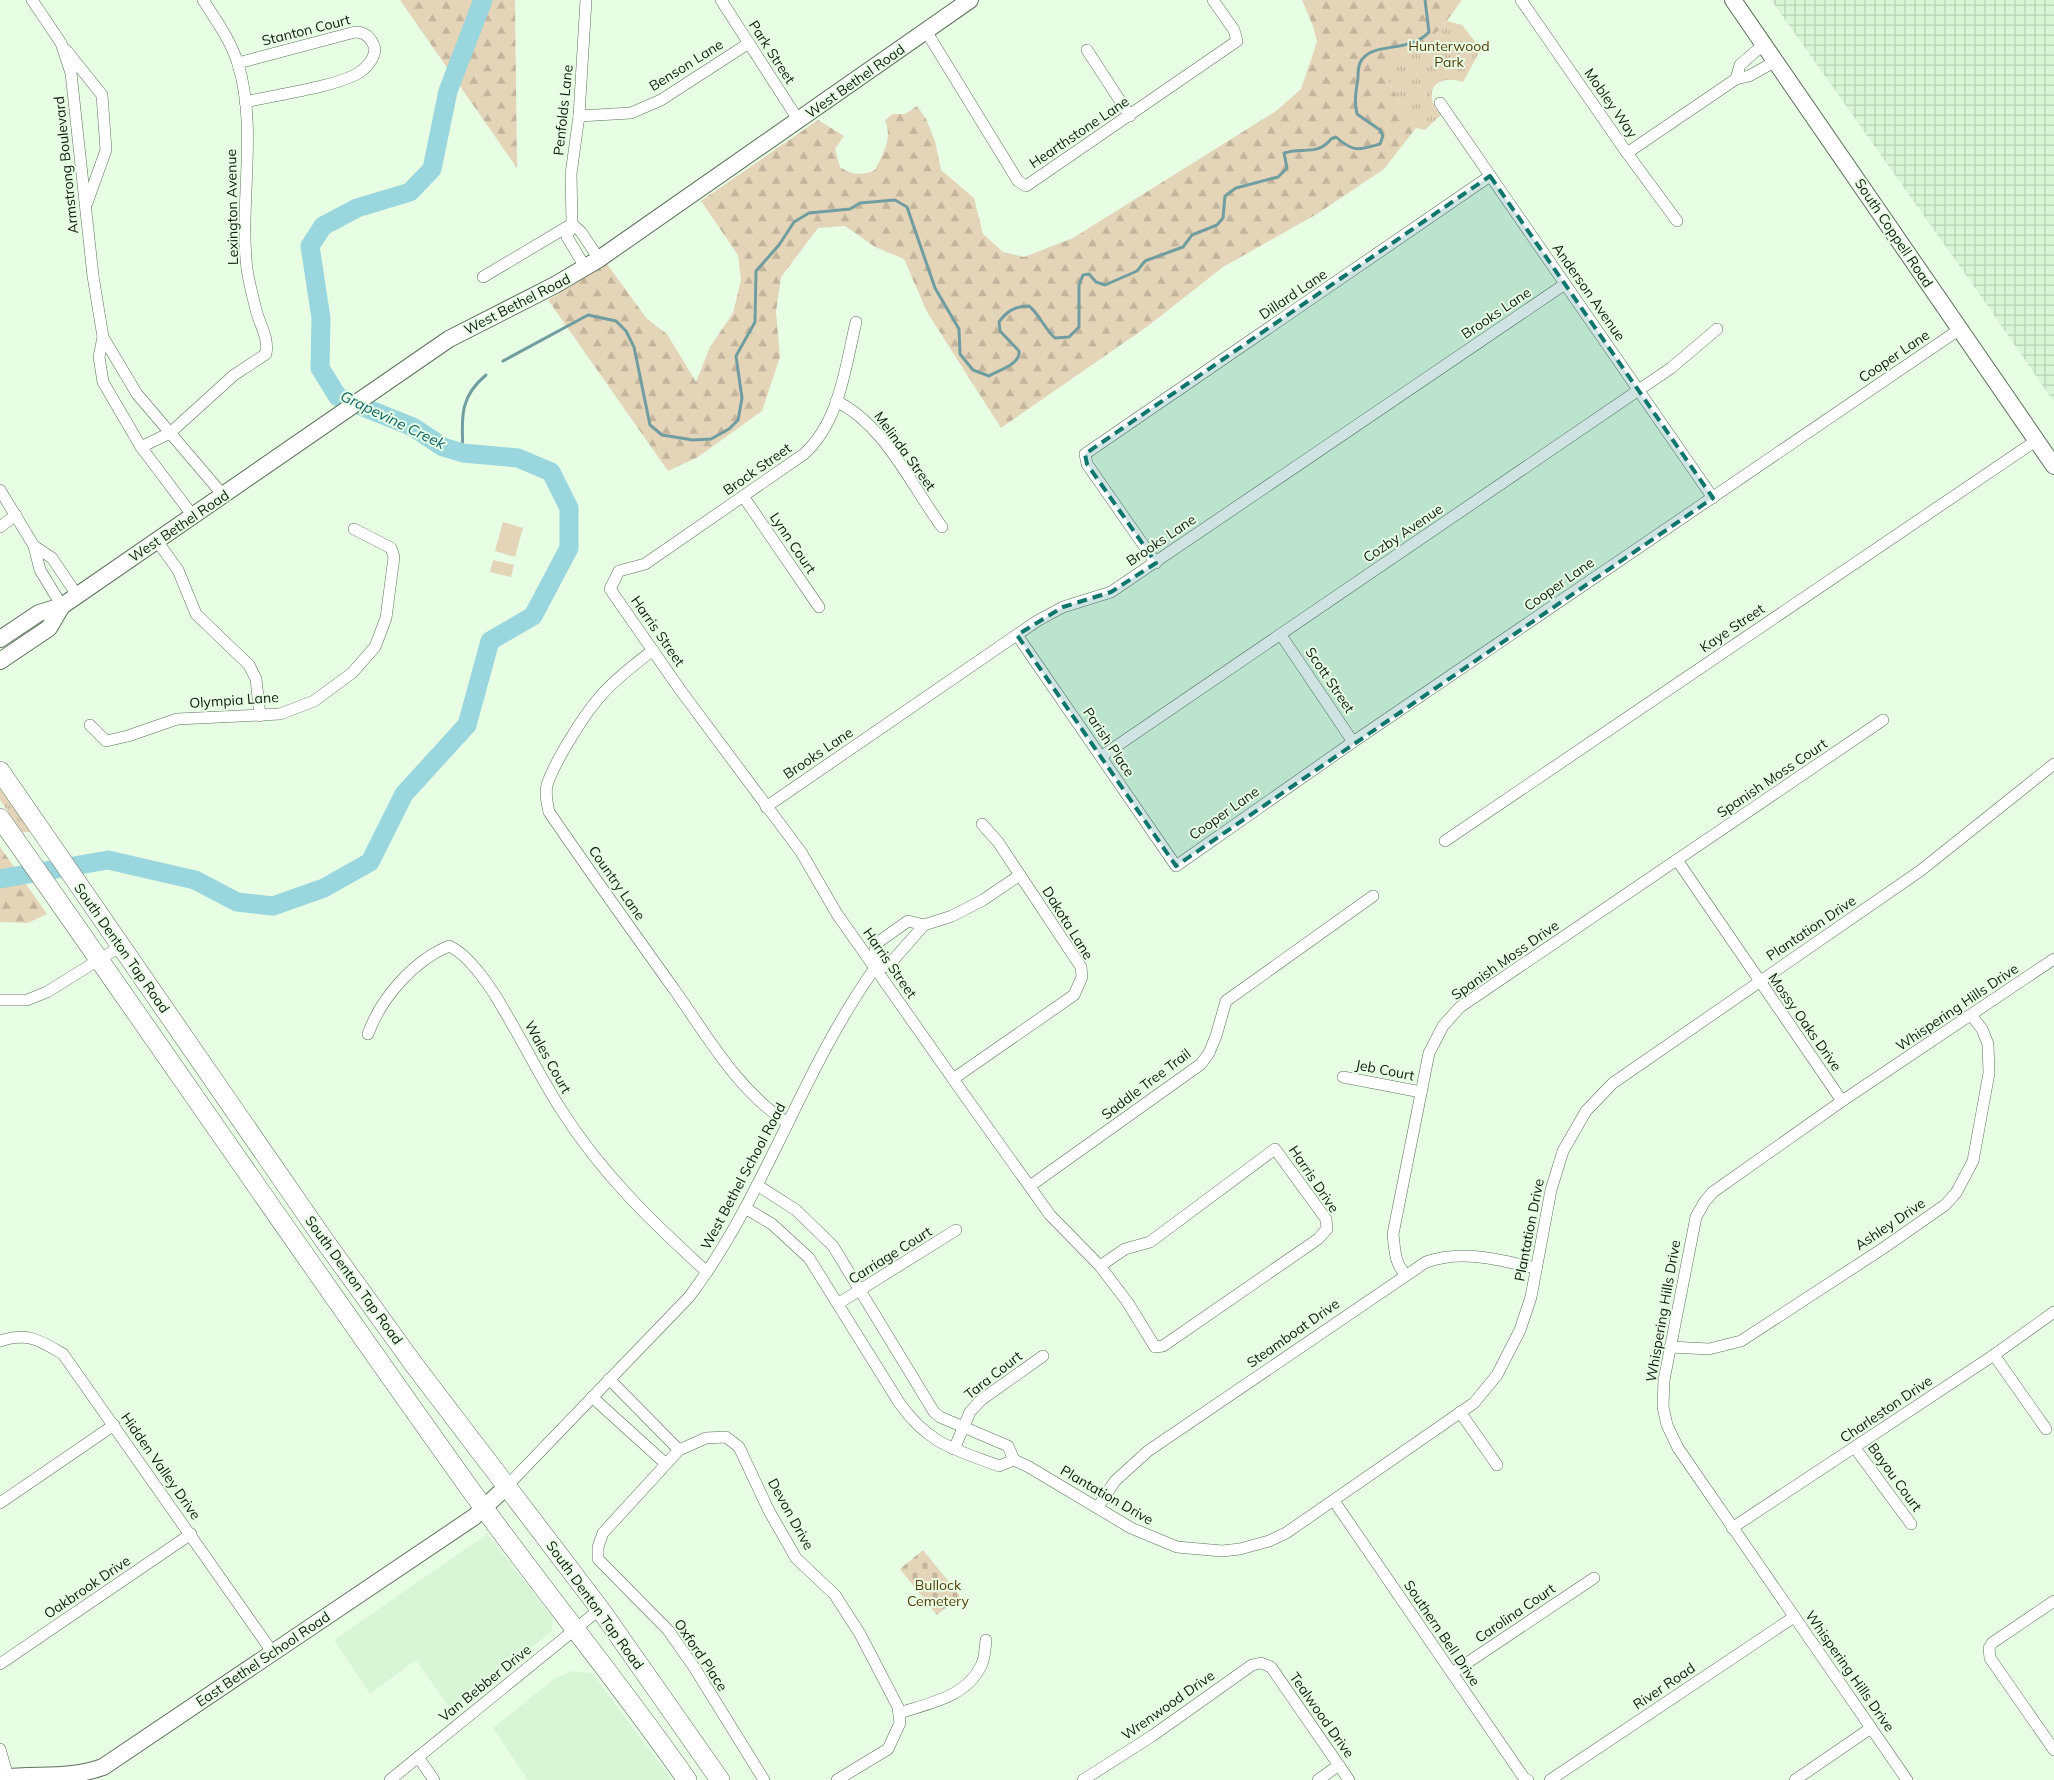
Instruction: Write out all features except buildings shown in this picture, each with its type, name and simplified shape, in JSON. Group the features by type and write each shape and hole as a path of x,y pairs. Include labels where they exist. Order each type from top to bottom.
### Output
{"main road":[{"name":"West Bethel Road","path":"0,638 39,613 62,606 449,339 555,286 592,263 799,121 970,0"},
{"name":"South Coppell Road","path":"1733,0 2054,466"},
{"name":"West Bethel Road","path":"0,661 49,628 62,606"},
{"name":"South Denton Tap Road","path":"0,771 323,1237 506,1487 600,1609 720,1780"},
{"name":"South Denton Tap Road","path":"0,818 484,1509 643,1717 687,1780"},
{"path":"228,1144 249,1130"},
{"path":"302,1251 323,1237"},
{"name":"East Bethel School Road","path":"4,1777 59,1779 87,1775 118,1758 484,1509 506,1487"}],"street":[{"name":"Armstrong Boulevard","path":"32,0 61,43 71,74 93,276 104,337 137,394 223,495"},
{"name":"Lexington Avenue","path":"141,447 170,433 234,375 266,354 268,344 254,304 244,234 245,102 238,63 219,24 203,0"},
{"name":"Penfolds Lane","path":"586,0 578,116 571,174 572,224 567,238 592,263"},
{"name":"Park Street","path":"720,0 799,121"},
{"name":"Hearthstone Lane","path":"926,31 1018,180 1026,186 1237,41 1234,30 1213,0"},
{"name":"Mobley Way","path":"1522,0 1627,153 1677,221"},
{"name":"Stanton Court","path":"238,63 355,32 361,32 367,36 375,49 371,61 355,75 334,82 245,102"},
{"path":"61,43 102,95 106,150 86,207"},
{"name":"Benson Lane","path":"578,116 631,112 661,100 749,43"},
{"path":"1736,79 1740,66 1764,44"},
{"path":"1087,50 1130,116"},
{"path":"1627,153 1736,79 1749,76 1776,61"},
{"name":"Anderson Avenue","path":"1440,103 1713,498"},
{"name":"Dillard Lane","path":"1156,563 1087,464 1085,454 1110,435 1490,176"},
{"path":"482,277 572,224 581,232 592,263"},
{"name":"Brooks Lane","path":"766,807 1017,635 1063,607 1111,592 1156,563 1565,284"},
{"name":"Brock Street","path":"610,589 619,571 646,564 804,454 817,442 834,412 856,322"},
{"name":"Cozby Avenue","path":"1102,756 1640,390 1671,368 1717,329"},
{"name":"Cooper Lane","path":"1176,866 1353,742 1960,330"},
{"name":"Armstrong Boulevard","path":"104,337 99,357 103,382 141,447 193,516"},
{"name":"Melinda Street","path":"836,401 852,408 875,429 942,527"},
{"name":"Kaye Street","path":"1445,841 2036,440"},
{"path":"0,490 34,546 40,570 62,606"},
{"name":"Lynn Court","path":"743,496 819,607"},
{"path":"0,527 16,515"},
{"name":"Olympia Lane","path":"90,724 106,741 128,736 177,719 280,714 314,701 352,673 375,647 386,618 394,557 391,548 354,529"},
{"path":"157,541 178,570 196,614 249,665 256,680 260,716"},
{"path":"34,546 52,558 77,595"},
{"name":"Harris Street","path":"610,589 766,807 801,852 837,914 953,1079 1050,1214 1100,1266 1128,1303 1155,1348"},
{"name":"Parish Place","path":"1017,635 1176,866"},
{"name":"Scott Street","path":"1281,635 1353,742"},
{"name":"Country Lane","path":"653,650 599,698 583,720 547,786 546,800 549,812 739,1082 768,1110 788,1124"},
{"name":"Spanish Moss Court","path":"1677,860 1883,720"},
{"name":"Plantation Drive","path":"757,1185 796,1210 817,1229 837,1252 934,1412 940,1417 1008,1446 1014,1460 1039,1472 1151,1538 1177,1547 1222,1551 1240,1549 1269,1541 1286,1533 1334,1501 1474,1403 1498,1375 1520,1330 1531,1297 1551,1190 1560,1158 1586,1111 1613,1084 1646,1058 1920,872 2052,768"},
{"name":"Dakota Lane","path":"953,1079 1074,995 1080,986 1081,967 1020,875 982,824"},
{"name":"Mossy Oaks Drive","path":"1677,860 1842,1101"},
{"name":"Spanish Moss Drive","path":"1405,1274 1398,1267 1395,1256 1394,1234 1428,1053 1443,1026 1460,1007 1677,860"},
{"path":"924,925 908,921 877,943 874,946 875,968 888,966 924,925 952,916 983,900 1020,875"},
{"name":"Saddle Tree Trail","path":"1030,1186 1201,1064 1213,1044 1226,1000 1373,896"},
{"path":"0,1000 27,1000 47,992 121,946"},
{"name":"Wales Court","path":"368,1034 375,1014 398,984 438,951 450,946 461,951 499,1001 561,1111 608,1174 645,1216 707,1272"},
{"name":"Whispering Hills Drive","path":"1907,1780 1686,1462 1667,1425 1663,1407 1664,1380 1696,1218 1705,1201 1731,1178 1842,1101 2054,960"},
{"name":"West Bethel School Road","path":"506,1487 689,1298 707,1272 745,1208 847,1010 875,968"},
{"name":"Ashley Drive","path":"1670,1347 1709,1349 1741,1342 1909,1231 1945,1204 1956,1193 1973,1161 1989,1073 1988,1044 1982,1029 1971,1015"},
{"name":"Jeb Court","path":"1343,1077 1421,1092"},
{"name":"Harris Drive","path":"1100,1266 1125,1249 1150,1242 1275,1149 1326,1219 1327,1229 1318,1239 1163,1346 1155,1348"},
{"path":"745,1208 772,1224 804,1252 839,1303 915,1424 944,1445 999,1466 1014,1460"},
{"name":"Carriage Court","path":"839,1303 956,1230"},
{"name":"Steamboat Drive","path":"1098,1507 1115,1481 1148,1451 1405,1274 1431,1260 1464,1254 1536,1268"},
{"name":"Charleston Drive","path":"1732,1528 1994,1355 2054,1312"},
{"name":"Hidden Valley Drive","path":"0,1341 11,1338 33,1337 63,1354 273,1653"},
{"path":"1994,1355 2046,1429"},
{"name":"Tara Court","path":"954,1449 970,1412 981,1400 1043,1356"},
{"path":"592,1397 666,1464 679,1450 609,1379"},
{"path":"1460,1412 1497,1465"},
{"path":"0,1503 114,1426"},
{"name":"Devon Drive","path":"679,1450 706,1438 726,1437 739,1447 769,1511 796,1558 840,1603 860,1634 898,1707 899,1718"},
{"name":"Bayou Court","path":"1855,1448 1911,1524"},
{"name":"Oxford Place","path":"666,1464 603,1533 598,1547 598,1559 668,1630 694,1667 764,1780"},
{"name":"Southern Bell Drive","path":"1334,1501 1528,1780"},
{"name":"Oakbrook Drive","path":"0,1664 191,1534"},
{"name":"Carolina Court","path":"1452,1673 1594,1578"},
{"path":"2054,1601 1992,1643 1989,1648 1990,1658 2054,1750"},
{"name":"Van Bebber Drive","path":"390,1780 600,1609"},
{"name":"River Road","path":"1550,1780 1794,1618"},
{"path":"838,1780 888,1749 899,1718 943,1699 969,1685 982,1665 986,1640"},
{"name":"Wrenwood Drive","path":"1083,1780 1152,1736 1252,1664 1261,1663 1271,1667"},
{"name":"Tealwood Drive","path":"1271,1667 1349,1780"},
{"path":"1795,1780 1871,1728"},
{"path":"0,1749 4,1777"},
{"path":"418,1757 434,1780"},
{"path":"1318,1780 1339,1766"}],"highlighted area":[{"path":"1490,176 1713,498 1176,866 1017,635 1063,607 1111,592 1156,563 1087,464 1085,454"}],"shaded area":[{"path":"1771,0 2054,0 2054,402 1978,292"},
{"path":"487,1534 553,1618 551,1632 451,1710 416,1660 370,1694 334,1640"},
{"path":"573,1671 592,1673 672,1780 528,1780 493,1728 555,1678"}],"green space":[{"path":"400,0 515,0 517,168"},
{"path":"1302,0 1462,0 1440,30 1382,71 1416,128 1384,169 1317,214 1223,267 1148,326 1001,428 927,312 904,259 875,247 845,226 818,228 781,277 776,312 780,357 762,411 698,457 668,471 548,300 607,264 647,319 667,334 696,382 710,347 733,313 741,280 738,255 701,201 818,120 844,136 835,149 840,167 857,174 875,170 884,152 887,140 888,133 885,120 893,114 905,114 917,106 926,119 935,141 941,170 974,198 983,234 1003,252 1024,257 1073,238 1276,111 1301,89 1317,42 1313,26"},
{"name":"Hunterwood Park","path":"1447,21 1462,25 1481,49 1463,82 1445,80 1434,87 1432,99 1441,115 1425,130 1416,128 1382,71 1440,30"},
{"path":"503,522 523,528 515,557 495,551"},
{"path":"493,560 514,565 511,577 490,572"},
{"path":"0,783 34,832 22,832 0,800"},
{"path":"0,847 47,914 28,923 0,922"},
{"name":"Bullock Cemetery","path":"923,1550 960,1596 937,1615 900,1569"}],"waterway":[{"name":"Grapevine Creek","path":"0,879 108,860 195,880 237,902 273,906 324,888 370,862 404,794 467,725 490,641 533,616 569,548 569,508 551,472 518,458 463,453 443,447 413,427 338,397 320,368 321,318 310,246 323,226 357,208 410,192 432,169 448,91 483,0"},
{"path":"503,361 588,315 616,321 626,331 634,347 650,425 662,435 693,440 711,439 729,429 738,420 742,398 736,356 755,322 756,271 779,245 794,222 809,213 850,209 860,203 895,200 907,207 935,288 959,329 960,354 973,370 989,376 1013,363 1019,356 1019,351 1000,331 999,322 1012,310 1029,306 1055,338 1069,337 1079,327 1079,285 1083,275 1089,274 1096,282 1105,285 1137,271 1145,261 1183,247 1192,235 1217,225 1223,218 1225,196 1236,188 1278,177 1287,168 1284,153 1321,148 1336,137 1348,146 1357,149 1380,144 1383,136 1380,130 1357,114 1358,68 1365,56 1372,52 1411,43 1429,32 1425,0"},
{"path":"463,453 462,420 466,401 470,392 486,375"}]}
